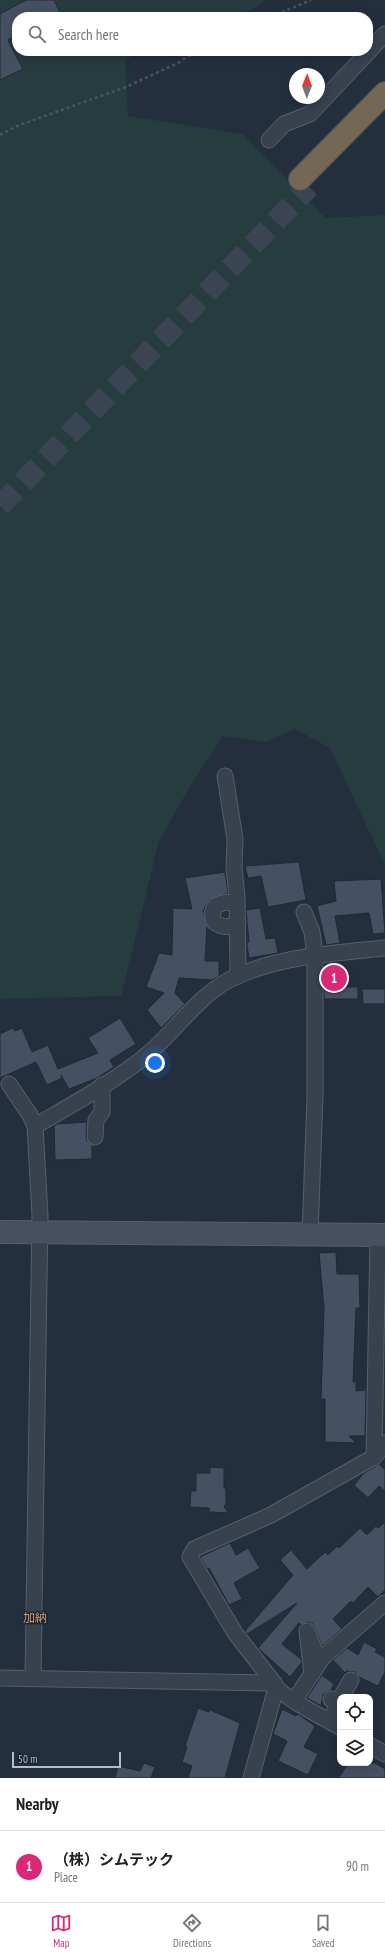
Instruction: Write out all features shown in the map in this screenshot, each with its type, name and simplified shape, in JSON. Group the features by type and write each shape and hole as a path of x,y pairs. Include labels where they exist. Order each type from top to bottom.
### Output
{"highway":[{"path":"385,93 305,183 385,111"}],"street":[{"path":"373,47 385,34"},
{"path":"269,140 284,124 310,114 364,56"},
{"path":"225,776 235,840 234,867 238,923 238,976"},
{"path":"237,906 231,902 224,902 215,906 212,914 214,922 220,926 228,928 238,923"},
{"path":"304,912 312,932 315,955 315,1097 310,1234"},
{"path":"35,1126 102,1086 147,1055 215,988 238,976 257,968 315,955 385,948"},
{"path":"9,1084 30,1115 35,1126 40,1232 33,1679"},
{"path":"95,1137 96,1120 102,1112 102,1086"},
{"path":"0,1232 381,1235 374,1457"},
{"path":"337,1708 335,1724 294,1701 275,1686 234,1633 190,1557 194,1549 271,1515 374,1457 385,1443"},
{"path":"294,1701 322,1657 385,1603"},
{"path":"0,1678 275,1686"},
{"path":"342,1694 351,1680"},
{"path":"250,1778 275,1686"},
{"path":"373,1747 385,1754"}],"path":[{"path":"283,12 311,0"},
{"path":"0,135 17,126 126,87 178,63 188,56"}],"green space":[{"path":"0,0 265,0 257,7 244,12 12,12 12,56 132,56 125,59 128,116 243,134 325,218 385,215 385,865 330,748 295,729 266,742 223,736 189,788 159,841 121,996 0,999"}],"building":[{"path":"26,0 54,0 60,12 12,12 12,38 8,40 12,48 12,56 16,56 23,69 0,80 0,14"},
{"path":"299,862 306,900 268,907 261,876 248,878 245,866"},
{"path":"225,872 228,893 209,900 203,911 207,927 205,961 219,961 219,976 212,980 179,978 175,993 185,1004 161,1028 147,1010 164,993 146,987 159,953 172,955 173,908 192,909 185,878"},
{"path":"381,879 385,933 373,934 369,913 335,916 340,943 326,945 317,906 336,901 334,881"},
{"path":"260,908 266,939 275,938 278,953 249,958 247,946 247,942 249,942 246,910"},
{"path":"345,968 345,987 358,987 358,999 324,999 324,969"},
{"path":"362,989 385,989 385,1004 363,1004"},
{"path":"120,1018 136,1044 110,1060 114,1067 97,1078 69,1089 61,1075 62,1078 47,1085 36,1062 0,1078 0,1034 13,1028 15,1031 22,1028 32,1052 48,1045 58,1069 98,1053 88,1038"},
{"path":"87,1122 86,1137 87,1141 92,1145 92,1159 55,1160 54,1126 57,1124"},
{"path":"336,1252 337,1274 359,1274 360,1308 356,1308 353,1382 356,1382 356,1391 366,1390 365,1436 349,1436 356,1443 325,1442 325,1399 321,1399 324,1309 319,1253"},
{"path":"379,1464 385,1470 385,1491 379,1486 368,1498 354,1485 364,1473"},
{"path":"210,1467 224,1468 226,1504 224,1506 228,1513 209,1512 209,1508 190,1507 191,1491 196,1491 196,1473 210,1473"},
{"path":"385,1522 385,1590 378,1597 368,1587 353,1603 351,1601 333,1619 342,1629 322,1646 313,1624 309,1622 301,1625 299,1623 282,1644 301,1659 302,1662 290,1677 258,1648 297,1603 247,1634 245,1631 293,1575 280,1560 291,1550 307,1569 325,1552 328,1555 337,1546 339,1548 360,1528 367,1535 376,1526 378,1528"},
{"path":"230,1543 236,1555 248,1548 260,1568 234,1583 242,1599 229,1605 209,1568 207,1569 200,1557"},
{"path":"364,1642 377,1649 375,1652 385,1657 385,1672 378,1686 359,1677 355,1672 346,1671 345,1673 333,1660 347,1648 358,1655"},
{"path":"322,1675 334,1684 331,1690 323,1694 321,1706 307,1698"},
{"path":"198,1708 209,1712 210,1710 240,1723 225,1778 188,1778 192,1766 182,1762 187,1747 185,1746"},
{"path":"282,1709 296,1716 298,1714 315,1726 304,1747 318,1754 308,1775 278,1761 287,1741 273,1734"},
{"path":"144,1763 155,1767 151,1778 115,1778 118,1766 140,1771"},
{"path":"373,1763 375,1763 385,1769 385,1778 339,1778 346,1766 373,1766"}],"tunnel":[{"path":"0,506 309,187"}],"place":[{"name":"（株）シムテック","path":"334,978"}],"district":[{"name":"加納","path":"35,1618"}]}
